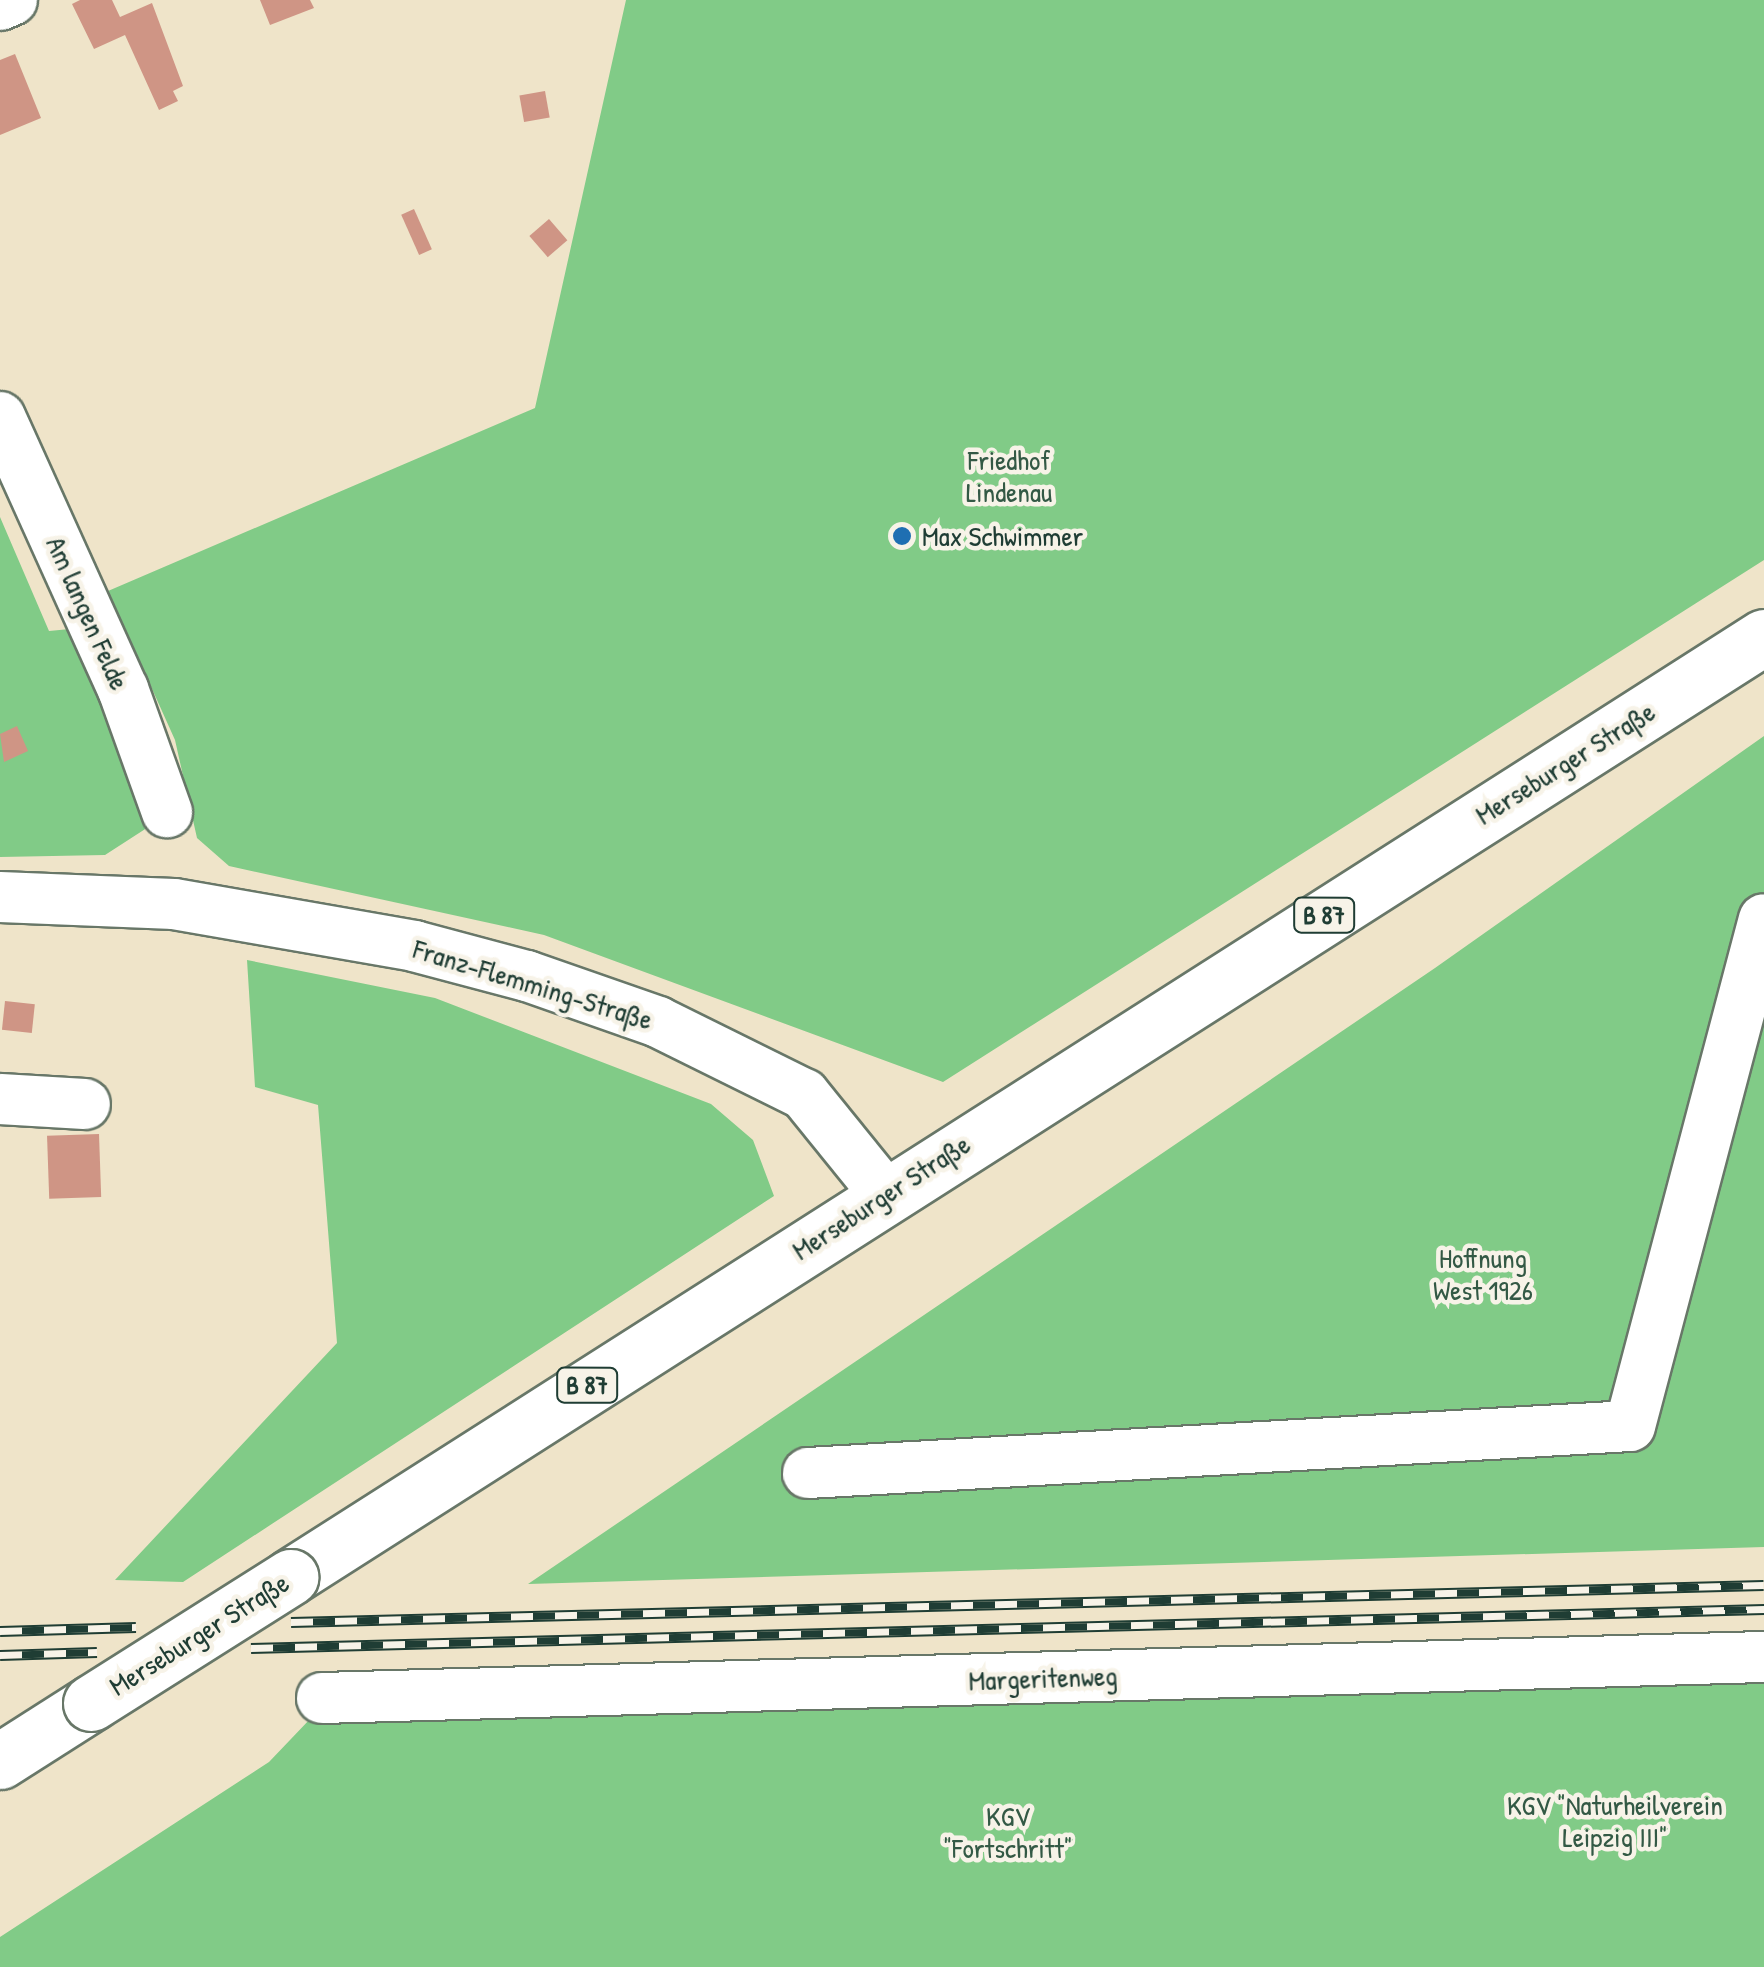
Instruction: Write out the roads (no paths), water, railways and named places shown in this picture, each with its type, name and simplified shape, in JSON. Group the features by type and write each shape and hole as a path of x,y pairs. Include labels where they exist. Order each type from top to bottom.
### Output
{"main road":[{"name":"Merseburger Straße","path":"0,1761 884,1194 1764,637"}],"street":[{"path":"0,5 12,0"},
{"name":"Am langen Felde","path":"0,417 123,689 166,812"},
{"name":"Franz-Flemming-Straße","path":"0,897 174,904 414,946 527,976 658,1022 804,1094 884,1194"},
{"path":"808,1473 1630,1426 1764,919"},
{"path":"0,1099 85,1104"},
{"name":"Margeritenweg","path":"322,1698 1764,1657"}],"railway":[{"path":"291,1622 1764,1585"},
{"path":"251,1648 1764,1609"},
{"path":"0,1631 136,1627"},
{"path":"0,1655 97,1652"}],"place":[{"name":"Max Schwimmer","path":"902,536"}],"park label":[{"name":"Friedhof Lindenau","path":"1009,476"},
{"name":"Hoffnung West 1926","path":"1483,1274"},
{"name":"KGV \"Naturheilverein Leipzig III\"","path":"1615,1821"},
{"name":"KGV \"Fortschritt\"","path":"1008,1832"}]}
